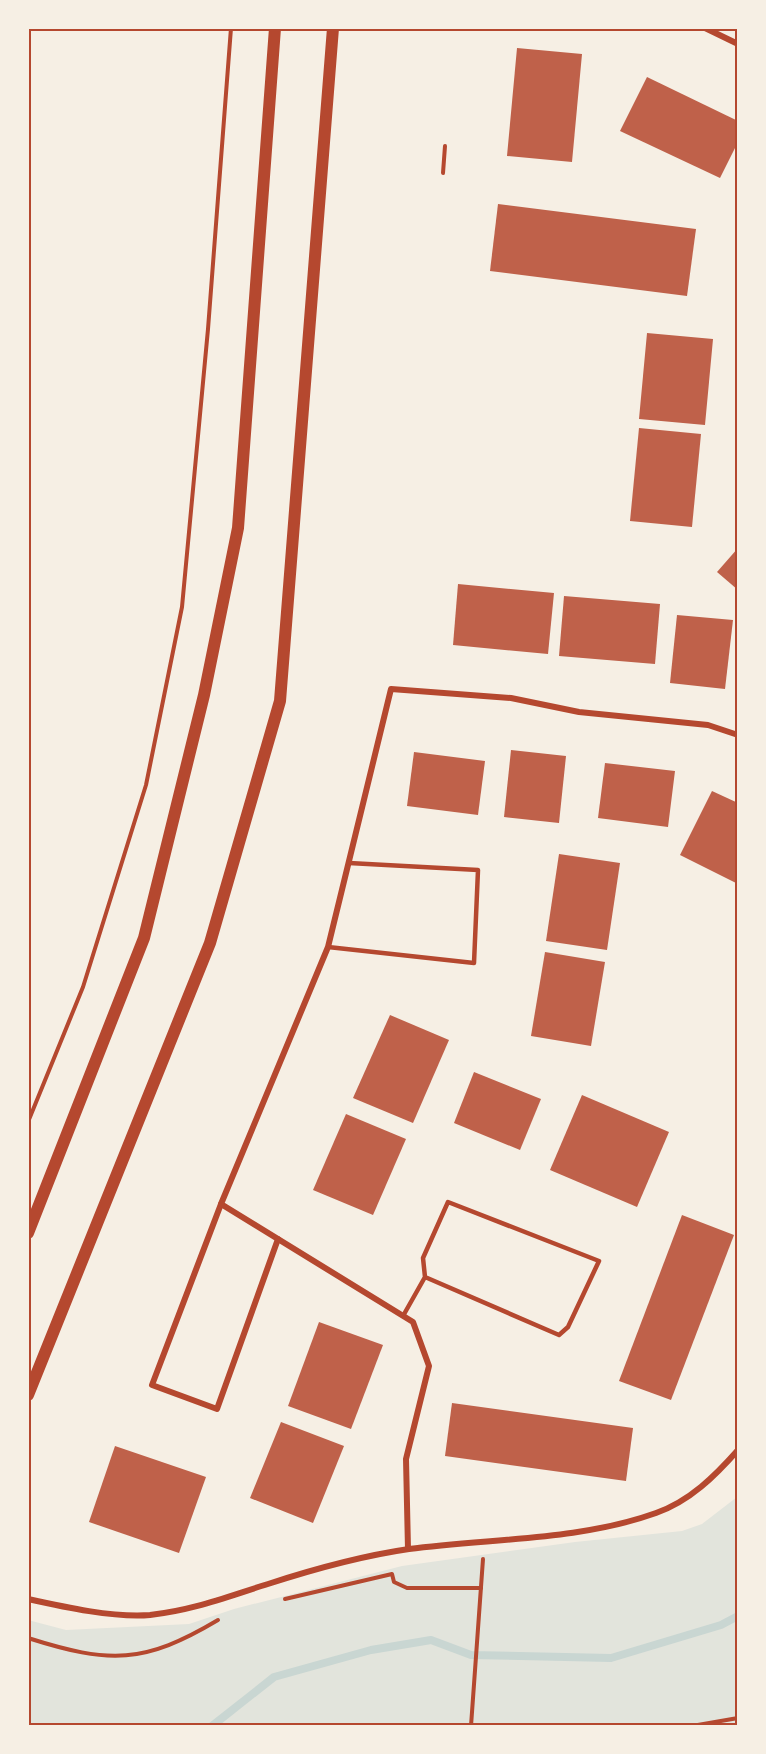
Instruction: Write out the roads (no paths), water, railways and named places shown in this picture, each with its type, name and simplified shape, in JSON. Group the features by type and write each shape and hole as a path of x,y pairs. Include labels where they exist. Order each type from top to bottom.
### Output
{"main road":[{"path":"28,1233 144,938 204,695 238,528 275,28"},
{"path":"28,1395 210,942 280,701 333,28"}],"street":[{"path":"705,28 738,44"},
{"path":"278,1239 217,1409 152,1385 221,1204 328,947 391,689 511,698 579,712 708,726 738,735"},
{"path":"221,1204 413,1322 429,1366 406,1459 408,1550"},
{"path":"28,1599 72,1609 147,1615 200,1607 267,1584 345,1562 408,1550 594,1529 657,1513 709,1482 738,1450"}],"lane":[{"path":"328,947 474,963 478,870 349,863"},
{"path":"403,1316 425,1277 423,1258 448,1202 599,1261 568,1327 559,1335 425,1277"}],"waterway":[{"path":"212,1726 274,1677 371,1650 431,1640 471,1655 611,1658 721,1625 738,1616"}]}
